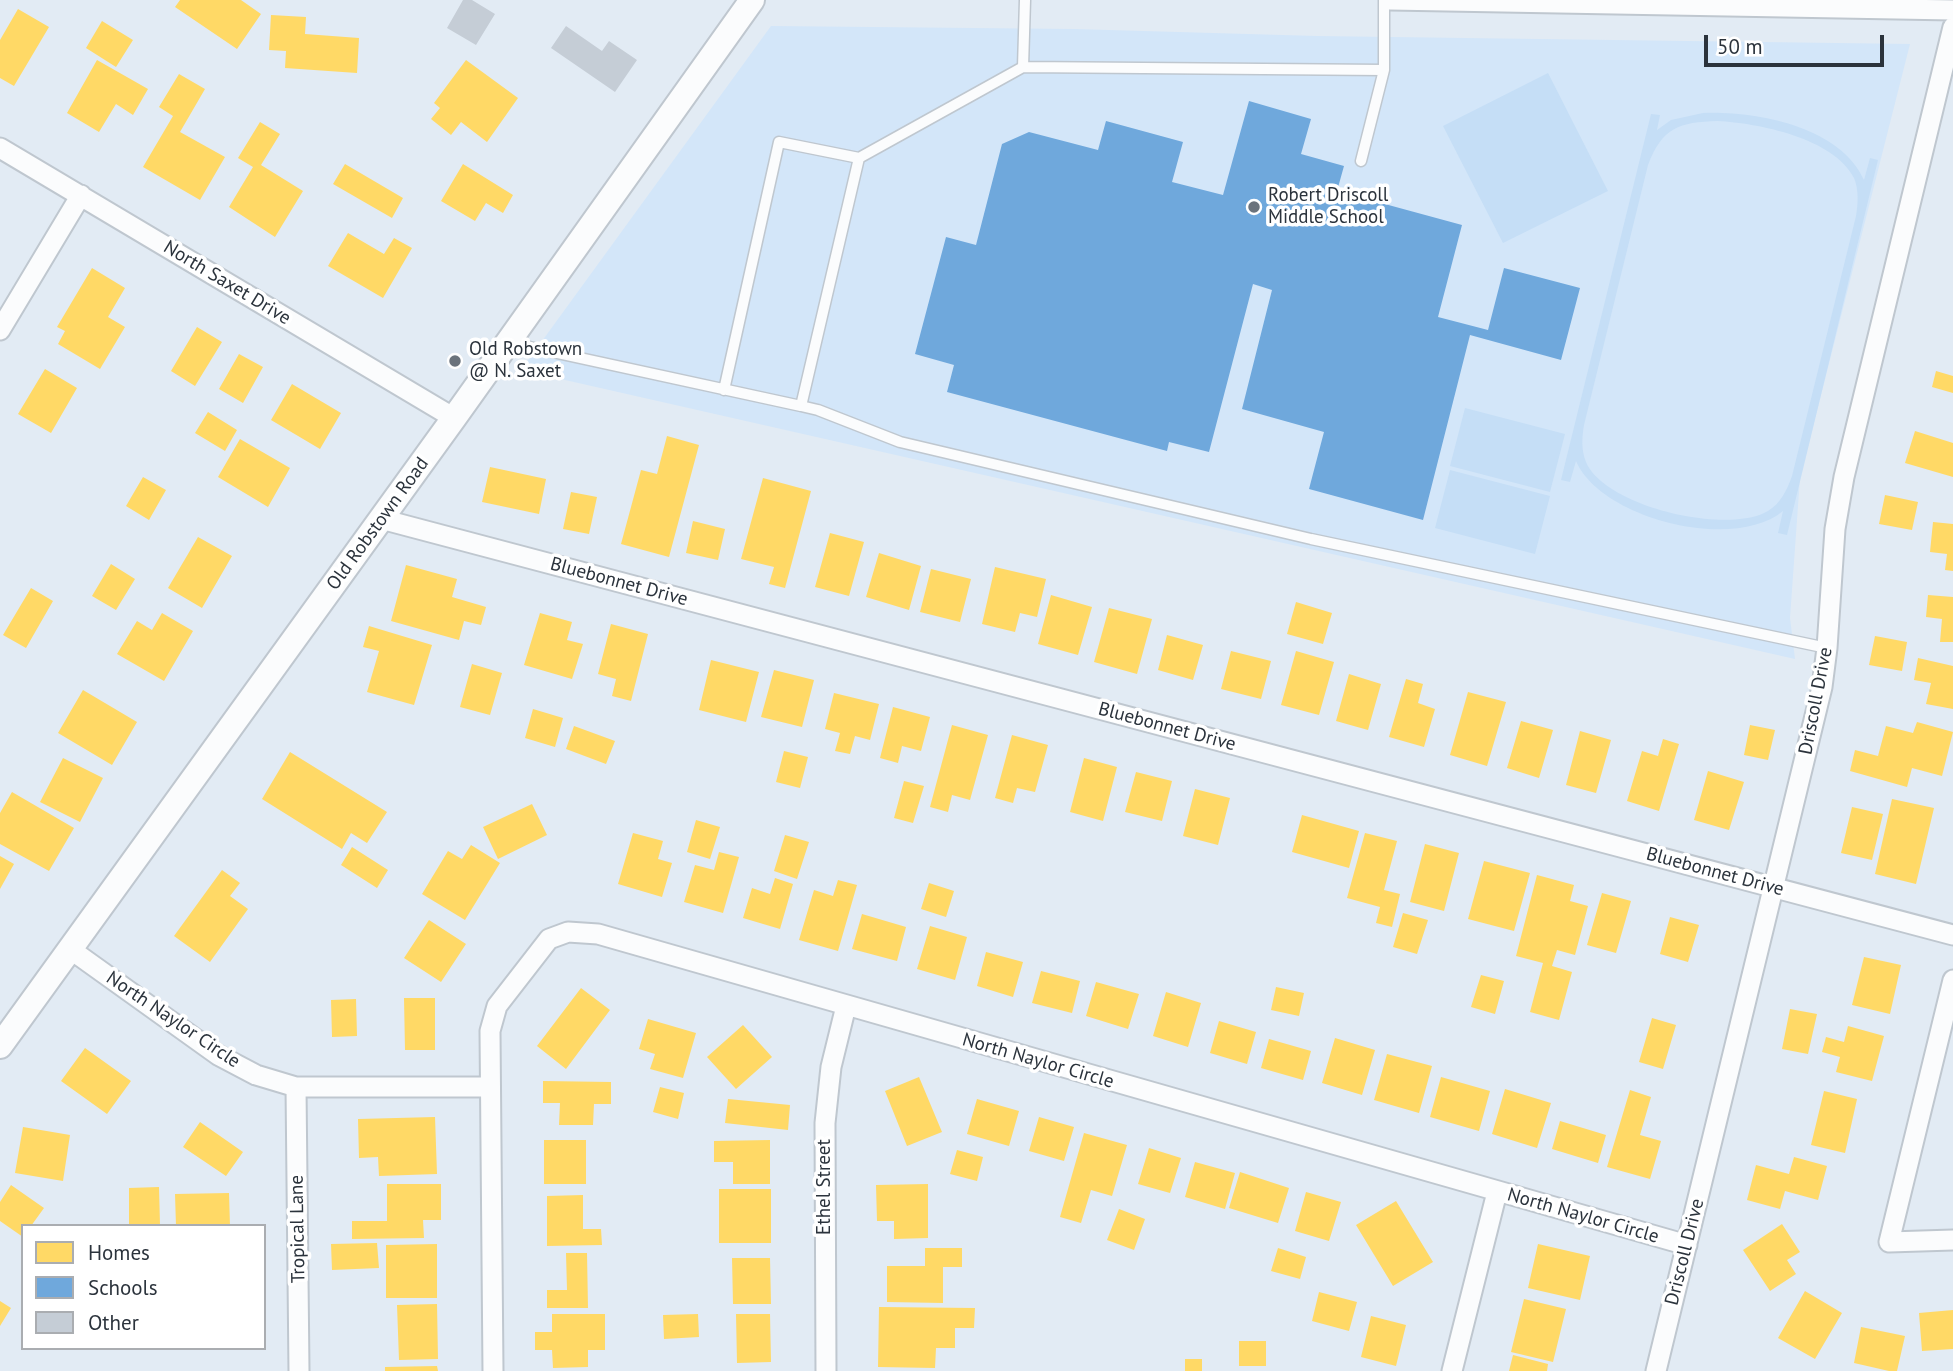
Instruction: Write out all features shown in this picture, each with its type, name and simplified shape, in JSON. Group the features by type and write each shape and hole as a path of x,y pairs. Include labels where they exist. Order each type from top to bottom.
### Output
{"street":[{"name":"Old Robstown Road","path":"0,1046 382,519 752,0"},
{"path":"1390,0 1811,3 1953,10"},
{"name":"Driscoll Drive","path":"1656,1371 1822,687 1835,529 1843,477 1953,27"},
{"name":"North Saxet Drive","path":"0,148 454,418"},
{"path":"0,330 80,195"},
{"name":"Bluebonnet Drive","path":"382,519 1953,935"},
{"name":"North Naylor Circle","path":"493,1371 489,1031 497,1006 550,939 568,932 598,934 1687,1245"},
{"name":"North Naylor Circle","path":"70,949 218,1055 256,1075 296,1087 489,1087"},
{"path":"1953,980 1889,1242 1953,1240"},
{"name":"Ethel Street","path":"826,1371 825,1123 831,1067 846,1006"},
{"name":"Tropical Lane","path":"296,1087 299,1371"},
{"path":"1452,1371 1497,1192"}],"lane":[{"path":"1023,67 1025,0"},
{"path":"1361,161 1384,70 1384,0"},
{"path":"724,390 779,142 859,158 1023,67 1384,70"},
{"path":"801,406 859,158"},
{"path":"508,342 818,410 900,442 1271,530 1827,648"}],"shaded area":[{"name":"Robert Driscoll Middle School","path":"771,26 1910,44 1800,478 1790,618 1795,659 521,370"},
{"path":"1548,73 1608,191 1503,243 1443,126"},
{"path":"1703,113 1724,113 1794,125 1836,146 1852,162 1864,180 1870,158 1878,160 1787,535 1778,533 1783,511 1761,523 1734,529 1703,528 1670,523 1640,513 1612,499 1590,481 1576,461 1570,482 1561,480 1651,114 1660,115 1657,130 1671,120","holes":["1704,122 1734,122 1793,135 1830,152 1844,164 1854,178 1858,202 1788,486 1780,500 1768,511 1749,518 1725,520 1669,512 1641,504 1617,492 1598,478 1586,462 1582,439 1653,153 1666,135 1682,126"]},
{"path":"1465,408 1565,434 1550,492 1450,466"},
{"path":"1450,470 1550,496 1535,554 1435,528"}],"building: Homes":[{"path":"180,0 241,0 261,14 237,49 175,7"},
{"path":"18,9 49,27 14,86 0,78 0,40"},
{"path":"271,15 306,17 305,34 359,38 357,73 285,68 286,51 269,50"},
{"path":"102,21 133,40 116,67 86,48"},
{"path":"97,60 148,89 133,115 116,104 99,132 67,113"},
{"path":"466,60 518,98 487,142 461,122 451,135 431,119 440,108 434,103"},
{"path":"179,74 205,89 180,132 225,157 200,200 143,167 173,116 159,107"},
{"path":"260,122 280,134 261,165 303,191 275,237 229,207 253,167 238,158"},
{"path":"345,164 403,198 392,218 333,184"},
{"path":"463,164 513,195 503,213 486,203 475,221 441,201"},
{"path":"348,233 384,254 394,238 412,248 383,298 328,266"},
{"path":"92,268 125,288 108,317 125,327 100,369 58,344 65,331 57,327"},
{"path":"197,327 222,342 195,386 171,371"},
{"path":"239,354 263,367 243,403 219,389"},
{"path":"45,369 77,388 51,433 18,414"},
{"path":"1936,371 1953,376 1953,393 1932,387"},
{"path":"292,384 341,413 320,449 271,420"},
{"path":"208,412 237,430 225,451 195,433"},
{"path":"1915,431 1953,443 1953,477 1905,463"},
{"path":"667,436 699,445 669,557 621,544 641,470 657,474"},
{"path":"240,439 290,468 268,507 218,477"},
{"path":"490,467 546,479 539,514 482,502"},
{"path":"143,477 166,490 149,520 126,506"},
{"path":"763,478 811,491 785,588 769,584 774,567 741,559"},
{"path":"571,492 597,497 589,534 563,529"},
{"path":"1885,495 1918,502 1912,530 1879,524"},
{"path":"693,521 725,529 718,560 686,553"},
{"path":"1933,522 1953,524 1953,571 1945,570 1947,554 1930,552"},
{"path":"830,533 864,542 849,596 815,587"},
{"path":"198,537 232,556 202,608 168,588"},
{"path":"879,553 921,566 909,610 866,597"},
{"path":"111,564 135,579 116,610 92,596"},
{"path":"406,565 457,579 452,597 486,607 481,625 464,621 459,640 391,621"},
{"path":"995,567 1046,579 1037,617 1020,613 1015,632 982,624"},
{"path":"931,569 971,579 960,622 920,612"},
{"path":"31,588 53,601 26,648 3,635"},
{"path":"1051,595 1092,607 1078,655 1038,644"},
{"path":"1928,595 1953,597 1953,642 1940,642 1942,619 1926,617"},
{"path":"1296,602 1332,613 1323,644 1287,634"},
{"path":"1109,608 1152,619 1137,674 1094,662"},
{"path":"162,613 193,631 164,681 117,654 137,621 152,630"},
{"path":"540,613 572,622 567,640 583,644 572,679 524,665"},
{"path":"611,624 648,634 631,701 612,696 616,679 598,674"},
{"path":"369,626 432,645 414,705 367,692 379,651 363,647"},
{"path":"1167,635 1203,645 1193,680 1158,670"},
{"path":"1875,636 1907,642 1902,671 1869,665"},
{"path":"1231,651 1271,661 1261,699 1221,689"},
{"path":"1296,651 1334,662 1319,715 1281,705"},
{"path":"1918,658 1953,666 1953,709 1926,704 1931,683 1914,680"},
{"path":"711,660 759,672 746,722 699,710"},
{"path":"472,664 502,673 490,715 460,707"},
{"path":"774,670 814,680 802,727 761,717"},
{"path":"1349,674 1381,684 1368,730 1336,721"},
{"path":"1406,679 1423,684 1418,703 1435,709 1424,747 1389,737"},
{"path":"83,690 137,722 112,765 58,733"},
{"path":"1468,692 1506,702 1487,766 1450,755"},
{"path":"834,693 879,704 870,740 855,736 850,754 835,751 840,733 825,729"},
{"path":"893,707 930,717 921,751 902,746 898,763 880,758"},
{"path":"533,709 563,718 555,747 525,738"},
{"path":"1521,721 1553,730 1539,778 1507,768"},
{"path":"1917,722 1953,732 1942,776 1912,768 1907,787 1850,771 1855,750 1878,756 1886,726 1913,733"},
{"path":"952,725 988,735 970,800 952,795 948,812 930,807"},
{"path":"1750,725 1775,730 1768,760 1744,755"},
{"path":"574,726 615,741 606,764 566,749"},
{"path":"1580,731 1611,740 1596,793 1566,785"},
{"path":"1012,735 1048,745 1035,792 1017,788 1013,803 995,798"},
{"path":"1663,739 1679,744 1659,811 1627,801 1642,751 1658,756"},
{"path":"784,751 808,757 800,788 776,782"},
{"path":"290,752 387,812 367,843 351,833 342,849 262,799"},
{"path":"63,758 103,778 80,822 40,802"},
{"path":"1084,758 1117,767 1103,821 1070,812"},
{"path":"1708,771 1744,782 1729,830 1694,820"},
{"path":"1136,772 1172,781 1162,821 1125,812"},
{"path":"904,781 924,786 913,823 894,818"},
{"path":"1195,789 1230,798 1218,845 1183,836"},
{"path":"12,792 74,828 49,871 0,844 0,813"},
{"path":"1892,799 1934,808 1916,884 1875,874"},
{"path":"532,804 547,835 498,859 483,827"},
{"path":"1852,807 1883,814 1872,860 1841,853"},
{"path":"1302,815 1359,831 1349,868 1292,852"},
{"path":"696,820 720,827 710,859 687,852"},
{"path":"633,833 663,841 658,859 672,863 662,897 618,884"},
{"path":"1365,833 1397,841 1384,890 1400,894 1392,927 1376,923 1380,907 1347,898"},
{"path":"785,835 809,842 797,879 774,871"},
{"path":"1425,844 1459,853 1444,911 1410,902"},
{"path":"471,845 500,863 465,920 422,894 448,851 462,859"},
{"path":"352,847 388,870 377,888 341,865"},
{"path":"719,852 739,857 723,913 684,902 695,865 714,870"},
{"path":"0,856 14,864 0,889"},
{"path":"1484,861 1530,873 1514,931 1468,919"},
{"path":"222,870 240,883 230,896 248,909 210,962 174,936"},
{"path":"1537,875 1574,885 1570,901 1588,906 1575,955 1557,950 1552,966 1572,972 1559,1020 1530,1012 1543,963 1516,956"},
{"path":"775,878 793,884 780,929 743,918 752,888 770,894"},
{"path":"838,880 857,885 838,951 799,940 814,890 833,896"},
{"path":"929,883 954,891 946,917 921,909"},
{"path":"1602,893 1631,901 1616,953 1587,945"},
{"path":"1403,913 1428,920 1417,954 1393,947"},
{"path":"862,914 906,927 897,961 852,949"},
{"path":"1670,917 1699,925 1688,962 1660,954"},
{"path":"429,920 466,944 441,982 404,958"},
{"path":"930,926 967,937 955,980 917,969"},
{"path":"986,952 1023,962 1013,997 977,986"},
{"path":"1864,957 1901,965 1890,1014 1852,1005"},
{"path":"1041,971 1080,981 1072,1013 1032,1003"},
{"path":"1481,975 1504,981 1495,1014 1471,1007"},
{"path":"1096,982 1139,994 1128,1029 1086,1016"},
{"path":"1276,987 1304,993 1299,1016 1271,1010"},
{"path":"581,988 610,1010 566,1069 537,1046"},
{"path":"1166,992 1201,1003 1188,1047 1153,1036"},
{"path":"404,998 435,998 435,1050 405,1050"},
{"path":"356,999 357,1036 332,1037 331,1000"},
{"path":"1790,1009 1817,1014 1808,1054 1782,1049"},
{"path":"1652,1018 1676,1025 1663,1069 1639,1062"},
{"path":"648,1019 696,1033 683,1078 650,1069 655,1054 639,1049"},
{"path":"1219,1021 1256,1032 1247,1064 1210,1053"},
{"path":"743,1025 772,1057 736,1089 707,1057"},
{"path":"1848,1026 1884,1036 1872,1081 1836,1072 1840,1057 1822,1052 1826,1037 1844,1042"},
{"path":"1335,1038 1375,1050 1362,1095 1322,1083"},
{"path":"1269,1039 1311,1051 1303,1080 1261,1068"},
{"path":"85,1048 131,1081 107,1114 61,1081"},
{"path":"1387,1054 1432,1066 1419,1113 1374,1100"},
{"path":"919,1077 942,1132 907,1146 885,1091"},
{"path":"1441,1077 1490,1091 1479,1131 1430,1117"},
{"path":"543,1081 611,1082 611,1104 594,1104 593,1125 559,1125 560,1103 543,1103"},
{"path":"660,1087 684,1093 678,1119 653,1112"},
{"path":"1505,1089 1551,1103 1537,1148 1492,1134"},
{"path":"1630,1090 1651,1097 1640,1135 1661,1141 1650,1179 1607,1167"},
{"path":"1824,1091 1857,1099 1845,1153 1811,1145"},
{"path":"728,1099 790,1105 788,1130 725,1123"},
{"path":"977,1099 1019,1111 1009,1146 967,1134"},
{"path":"435,1117 437,1174 379,1176 378,1157 359,1158 358,1119"},
{"path":"1039,1117 1074,1127 1064,1161 1029,1151"},
{"path":"1560,1121 1606,1135 1598,1163 1552,1149"},
{"path":"200,1122 243,1152 226,1176 183,1147"},
{"path":"23,1127 70,1135 63,1181 15,1173"},
{"path":"1084,1133 1127,1145 1112,1196 1091,1190 1081,1223 1060,1217"},
{"path":"544,1140 586,1140 586,1184 544,1184"},
{"path":"770,1140 770,1184 733,1184 733,1162 714,1162 714,1141"},
{"path":"1149,1148 1181,1158 1170,1193 1138,1184"},
{"path":"957,1150 983,1157 977,1181 950,1174"},
{"path":"1794,1157 1827,1166 1818,1200 1785,1191 1780,1209 1747,1200 1756,1165 1789,1174"},
{"path":"1195,1162 1235,1173 1225,1209 1185,1197"},
{"path":"1240,1172 1289,1188 1278,1223 1229,1208"},
{"path":"387,1184 441,1184 441,1220 423,1220 424,1238 352,1239 352,1221 387,1221"},
{"path":"928,1184 928,1238 894,1239 894,1221 877,1221 876,1185"},
{"path":"11,1185 44,1208 32,1224 21,1224 21,1236 0,1221 0,1202"},
{"path":"159,1187 160,1224 129,1224 129,1188"},
{"path":"719,1189 771,1189 771,1243 719,1243"},
{"path":"1306,1192 1341,1202 1329,1241 1295,1231"},
{"path":"229,1193 230,1224 176,1224 175,1194"},
{"path":"583,1195 583,1229 601,1229 602,1245 547,1246 547,1196"},
{"path":"1396,1201 1433,1262 1393,1286 1356,1225"},
{"path":"1119,1209 1145,1219 1134,1250 1107,1240"},
{"path":"1782,1224 1800,1252 1787,1260 1796,1274 1770,1291 1743,1250"},
{"path":"377,1243 379,1268 332,1270 331,1244"},
{"path":"437,1244 437,1298 386,1298 386,1245"},
{"path":"1538,1244 1590,1256 1580,1300 1528,1288"},
{"path":"925,1248 962,1248 962,1267 943,1267 943,1303 887,1302 887,1266 925,1266"},
{"path":"1278,1248 1306,1257 1300,1279 1271,1271"},
{"path":"566,1253 587,1253 588,1308 547,1308 547,1290 567,1290"},
{"path":"732,1258 770,1258 771,1304 733,1304"},
{"path":"1805,1291 1842,1313 1815,1359 1778,1338"},
{"path":"1319,1292 1357,1302 1349,1331 1312,1321"},
{"path":"1524,1299 1566,1309 1553,1362 1511,1352"},
{"path":"0,1301 11,1308 0,1326"},
{"path":"437,1304 438,1359 399,1360 397,1305"},
{"path":"879,1307 975,1308 974,1328 955,1328 955,1348 936,1348 935,1368 878,1367"},
{"path":"1953,1310 1953,1349 1922,1351 1919,1313"},
{"path":"552,1314 605,1314 605,1350 588,1350 588,1367 553,1368 552,1350 535,1350 535,1332 552,1332"},
{"path":"698,1314 699,1337 664,1339 663,1315"},
{"path":"736,1314 770,1314 771,1362 737,1363"},
{"path":"1371,1316 1406,1325 1396,1366 1361,1357"},
{"path":"1861,1327 1905,1336 1897,1371 1854,1363"},
{"path":"1239,1341 1266,1341 1266,1366 1239,1366"},
{"path":"1513,1355 1548,1364 1547,1371 1509,1371"},
{"path":"1185,1359 1202,1359 1202,1371 1185,1371"},
{"path":"437,1366 438,1371 385,1371 385,1367"}],"building: Schools":[{"path":"1249,101 1311,119 1301,154 1344,166 1337,191 1462,225 1438,317 1488,330 1504,268 1580,288 1561,360 1470,335 1423,520 1309,489 1324,432 1242,409 1272,290 1253,284 1209,452 1169,442 1167,451 947,392 954,365 915,354 946,237 976,245 1002,144 1029,132 1098,150 1106,121 1183,142 1172,182 1223,195"}],"building: Other":[{"path":"463,0 472,0 495,14 476,45 447,28"},
{"path":"566,26 602,51 609,41 637,60 615,92 551,48"}],"place":[{"name":"Robert Driscoll Middle School","path":"1254,207"},
{"name":"Old Robstown @ N. Saxet","path":"455,361"}]}
